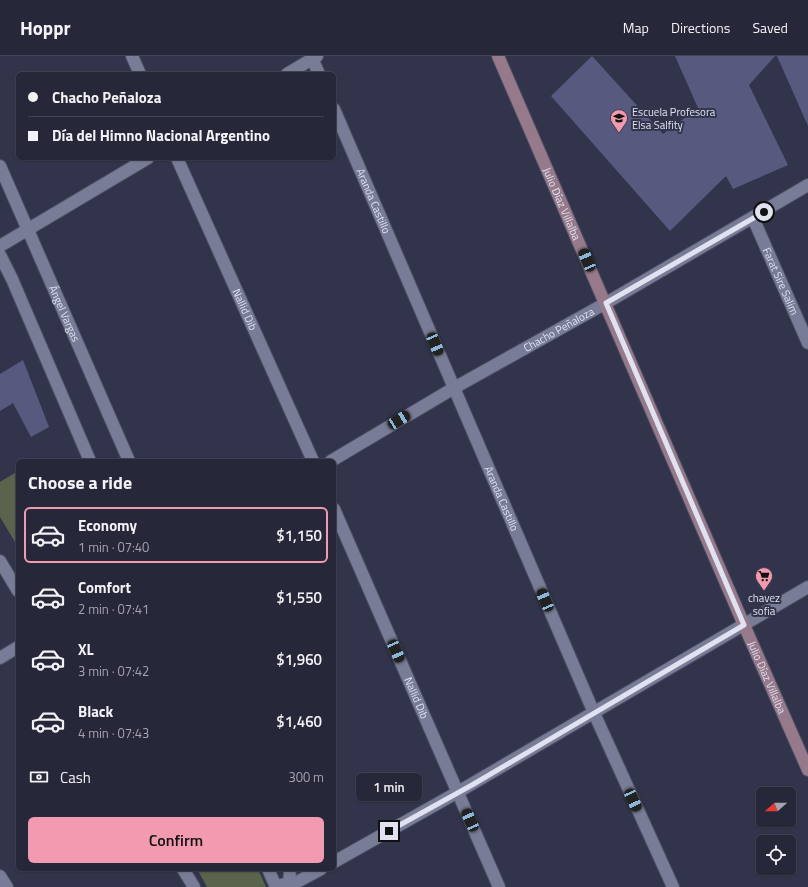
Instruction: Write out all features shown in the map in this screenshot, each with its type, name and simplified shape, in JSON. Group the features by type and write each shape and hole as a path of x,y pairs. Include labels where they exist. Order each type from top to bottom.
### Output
{"street":[{"path":"132,56 139,72"},
{"name":"Julio Díaz Villalba","path":"498,56 808,770"},
{"path":"290,72 313,57 318,72"},
{"name":"Aranda Castillo","path":"336,114 594,713 673,887"},
{"path":"0,246 145,160"},
{"name":"Nallid Dib","path":"178,160 312,459"},
{"name":"Ángel Vargas","path":"0,166 128,459"},
{"name":"Chacho Peñaloza","path":"333,459 808,185"},
{"name":"Farat Sire Salim","path":"753,218 808,343"},
{"path":"0,254 89,459"},
{"name":"Nallid Dib","path":"336,514 499,887"},
{"path":"0,561 16,587"},
{"path":"336,861 458,792 808,587"},
{"path":"0,658 16,648"},
{"path":"184,871 194,887"},
{"path":"269,871 276,886 289,886 317,871"},
{"path":"289,886 290,871"},
{"path":"0,876 7,887"}],"green space":[{"path":"16,472 16,544 0,517 0,482"},
{"path":"198,871 259,871 266,887 207,887"}],"building":[{"path":"592,56 663,134 698,108 675,56 775,56 749,85 788,165 733,189 726,176 670,231 551,96"},
{"path":"777,56 808,56 808,126"},
{"path":"23,360 49,427 31,437 13,403 0,411 0,374"}],"place":[{"name":"Escuela Profesora Elsa Salfity","path":"619,133"},
{"name":"chavez sofia","path":"764,591"}],"route":[{"path":"389,831 472,785 744,625 606,303 764,212"}]}
